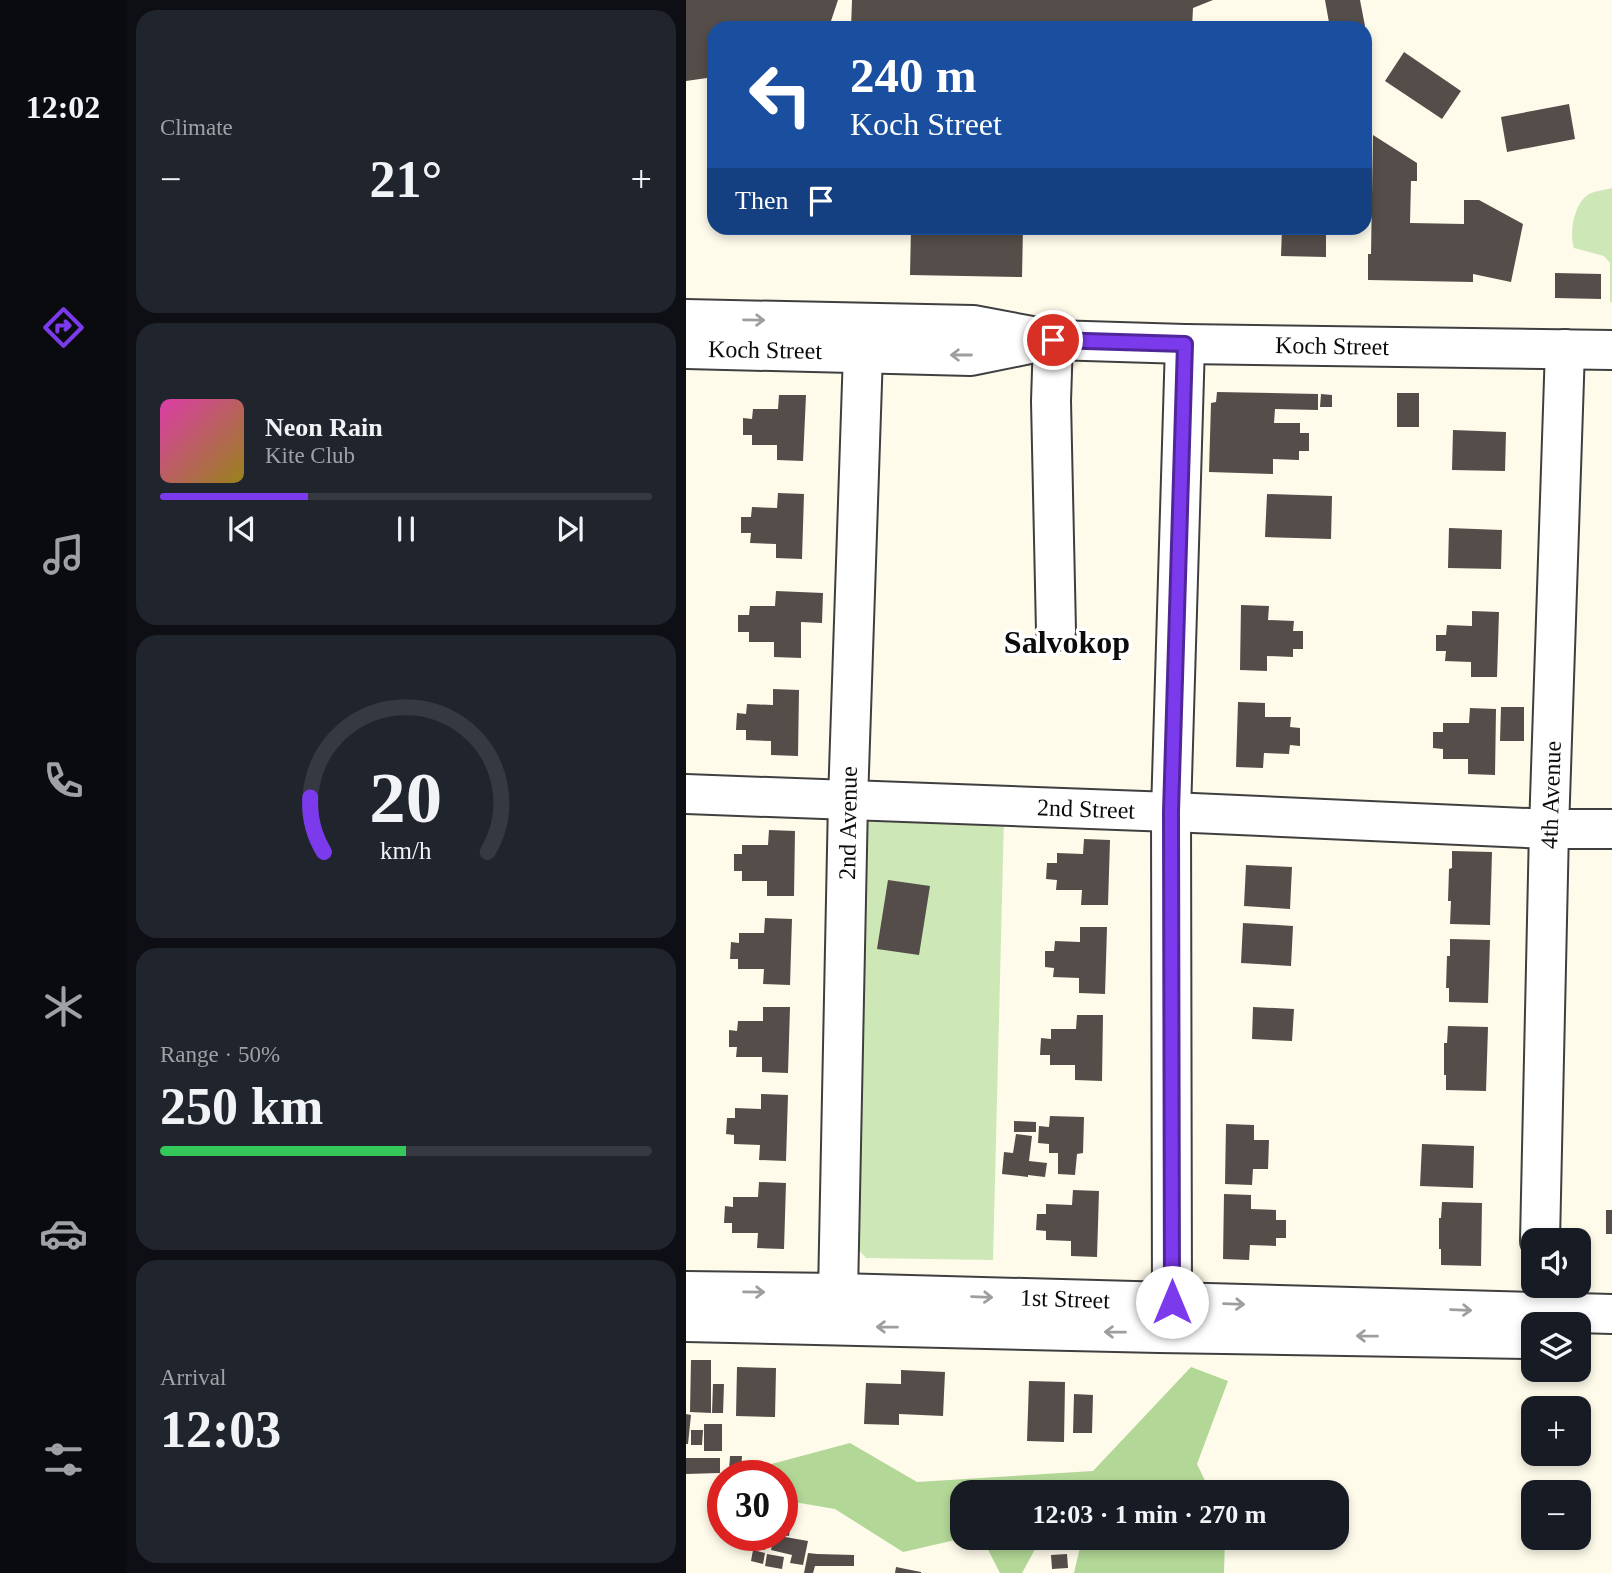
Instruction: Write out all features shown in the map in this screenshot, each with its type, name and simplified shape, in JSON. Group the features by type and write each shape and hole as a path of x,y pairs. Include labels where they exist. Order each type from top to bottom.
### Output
{"street":[{"name":"Koch Street","path":"686,319 973,325 1053,340 1612,350"},
{"name":"Koch Street","path":"686,348 971,356 1053,340"},
{"path":"1053,340 1051,401 1056,631"},
{"path":"1172,1302 1171,812 1185,344"},
{"name":"4th Avenue","path":"1540,1228 1549,829 1565,349"},
{"name":"2nd Avenue","path":"838,1293 848,801 863,353"},
{"name":"2nd Street","path":"686,794 1549,829 1612,829"},
{"name":"1st Street","path":"686,1291 1537,1312"},
{"name":"1st Street","path":"686,1322 1159,1333 1521,1313"},
{"name":"1st Street","path":"1591,1313 1612,1314"},
{"path":"1591,1339 1612,1340"}],"green space":[{"path":"1612,188 1610,302 1610,263 1604,256 1574,248 1572,234 1576,211 1584,198 1591,193"},
{"path":"1004,818 993,1260 866,1258 855,1246 866,819"},
{"path":"1191,1367 1228,1381 1197,1464 1205,1480 950,1480 950,1541 903,1552 835,1509 798,1503 798,1460 786,1460 850,1443 917,1482 1093,1471"},
{"path":"988,1550 1035,1550 1022,1573 1000,1573"},
{"path":"1079,1550 1225,1550 1224,1573 1074,1573"}],"building":[{"path":"686,0 838,0 831,21 707,21 707,78 686,81"},
{"path":"852,0 1213,0 1193,8 1192,21 851,21"},
{"path":"1325,0 1360,0 1364,21 1329,21"},
{"path":"1404,52 1461,91 1442,119 1385,81"},
{"path":"1569,104 1575,139 1507,152 1501,117"},
{"path":"1373,135 1417,163 1417,181 1411,181 1410,223 1464,224 1464,200 1479,200 1523,224 1511,282 1473,274 1473,282 1368,280"},
{"path":"911,235 1023,235 1022,277 910,275"},
{"path":"1282,235 1326,235 1326,257 1281,256"},
{"path":"1555,273 1601,274 1601,299 1555,298"},
{"path":"1217,392 1318,394 1318,410 1275,409 1274,423 1300,423 1300,433 1309,433 1309,451 1299,451 1299,460 1273,459 1273,474 1209,472 1211,403 1216,402"},
{"path":"1397,393 1419,393 1419,427 1397,427"},
{"path":"1321,394 1332,395 1332,407 1320,407"},
{"path":"779,395 806,395 803,461 777,460 777,445 752,445 752,435 743,435 743,418 752,419 753,409 778,409"},
{"path":"1453,430 1506,432 1505,471 1452,470"},
{"path":"778,493 804,494 802,559 776,558 776,544 750,543 751,533 741,533 741,517 751,517 752,507 777,508"},
{"path":"1267,494 1332,496 1331,539 1265,537"},
{"path":"1449,528 1502,530 1501,569 1448,568"},
{"path":"776,591 823,593 822,623 801,622 801,658 774,657 774,642 749,642 749,632 738,632 738,615 749,615 750,606 775,606"},
{"path":"1241,605 1269,606 1268,620 1294,621 1293,631 1303,631 1303,649 1293,649 1293,657 1267,656 1267,671 1240,670"},
{"path":"1472,611 1499,612 1497,677 1471,677 1471,662 1445,661 1446,651 1436,651 1436,635 1446,635 1447,625 1472,626"},
{"path":"773,689 799,690 798,756 771,755 771,741 746,740 746,730 736,730 737,713 746,714 747,704 773,705"},
{"path":"1238,702 1265,703 1265,717 1291,717 1290,727 1300,728 1300,746 1290,745 1289,754 1264,753 1263,768 1236,767"},
{"path":"1501,707 1524,707 1524,741 1500,741"},
{"path":"1470,708 1496,709 1495,775 1468,774 1468,759 1443,759 1443,749 1433,748 1433,732 1443,732 1443,723 1469,723"},
{"path":"769,830 795,831 794,896 767,896 767,881 742,881 742,871 734,871 734,854 742,854 742,845 768,845"},
{"path":"1084,839 1110,840 1108,905 1081,905 1082,890 1056,890 1057,880 1046,879 1047,863 1057,863 1057,853 1083,854"},
{"path":"1452,851 1492,852 1490,925 1450,924 1451,901 1448,901"},
{"path":"1246,865 1292,867 1290,909 1244,906"},
{"path":"888,880 930,886 919,955 877,949"},
{"path":"765,918 792,919 790,985 763,984 764,969 738,969 738,959 730,959 731,942 739,943 739,933 764,933"},
{"path":"1243,923 1293,926 1291,966 1241,963"},
{"path":"1080,927 1107,927 1105,994 1079,993 1079,978 1053,977 1054,968 1045,967 1045,951 1054,951 1055,941 1080,942"},
{"path":"1450,939 1490,940 1488,1003 1449,1002 1449,988 1446,988"},
{"path":"763,1007 790,1007 788,1073 762,1072 762,1057 736,1057 737,1047 729,1047 729,1030 737,1031 738,1021 763,1021"},
{"path":"1253,1007 1294,1009 1292,1041 1252,1039"},
{"path":"1077,1015 1103,1015 1102,1081 1075,1080 1075,1065 1050,1065 1050,1055 1040,1055 1041,1038 1051,1039 1051,1029 1076,1029"},
{"path":"1448,1026 1488,1027 1486,1091 1446,1090 1444,1043 1447,1043"},
{"path":"761,1094 788,1095 786,1161 759,1160 760,1145 734,1144 734,1135 726,1134 727,1118 735,1118 735,1108 761,1109"},
{"path":"1050,1116 1084,1117 1083,1153 1077,1154 1075,1175 1058,1174 1058,1153 1049,1153 1049,1144 1038,1143 1039,1126 1049,1127"},
{"path":"1014,1121 1036,1122 1036,1132 1014,1132"},
{"path":"1226,1124 1254,1125 1254,1140 1269,1140 1268,1169 1253,1169 1252,1185 1225,1184"},
{"path":"1016,1134 1032,1136 1029,1161 1047,1163 1045,1177 1002,1174 1004,1152 1013,1153"},
{"path":"1422,1144 1474,1146 1473,1188 1420,1186"},
{"path":"759,1182 786,1183 784,1249 757,1248 758,1233 732,1233 732,1223 724,1223 725,1206 733,1207 733,1197 758,1197"},
{"path":"1073,1190 1099,1191 1097,1257 1071,1256 1071,1241 1046,1240 1046,1231 1036,1230 1037,1214 1046,1214 1046,1204 1072,1205"},
{"path":"1224,1194 1251,1195 1251,1209 1276,1210 1276,1220 1286,1220 1286,1238 1276,1238 1276,1246 1250,1245 1249,1260 1223,1259"},
{"path":"1442,1202 1482,1203 1481,1266 1441,1265 1439,1218"},
{"path":"1606,1210 1612,1210 1612,1234 1606,1234"},
{"path":"691,1360 711,1360 711,1413 690,1412"},
{"path":"737,1367 776,1368 775,1417 736,1416"},
{"path":"901,1370 945,1372 943,1416 899,1414 899,1425 864,1424 866,1383 901,1384"},
{"path":"1029,1381 1065,1382 1064,1442 1027,1441"},
{"path":"713,1384 724,1384 723,1413 712,1413"},
{"path":"1074,1394 1093,1395 1092,1433 1073,1433"},
{"path":"686,1414 691,1415 688,1444 686,1444"},
{"path":"704,1424 722,1424 722,1451 704,1451"},
{"path":"691,1430 703,1430 702,1445 691,1445"},
{"path":"730,1456 742,1456 742,1460 730,1460"},
{"path":"686,1458 720,1458 707,1460 707,1473 686,1474"},
{"path":"798,1539 808,1541 803,1565 790,1563 792,1555 775,1551 798,1551"},
{"path":"753,1551 765,1553 763,1564 751,1561"},
{"path":"808,1553 854,1555 854,1566 815,1566 813,1573 804,1573"},
{"path":"767,1554 784,1557 782,1569 765,1566"},
{"path":"1067,1554 1068,1568 1052,1569 1051,1555"},
{"path":"896,1567 921,1572 921,1573 895,1573"}],"district":[{"name":"Salvokop","path":"1067,642"}],"route":[{"path":"1053,340 1185,344 1171,812 1172,1302"}]}
